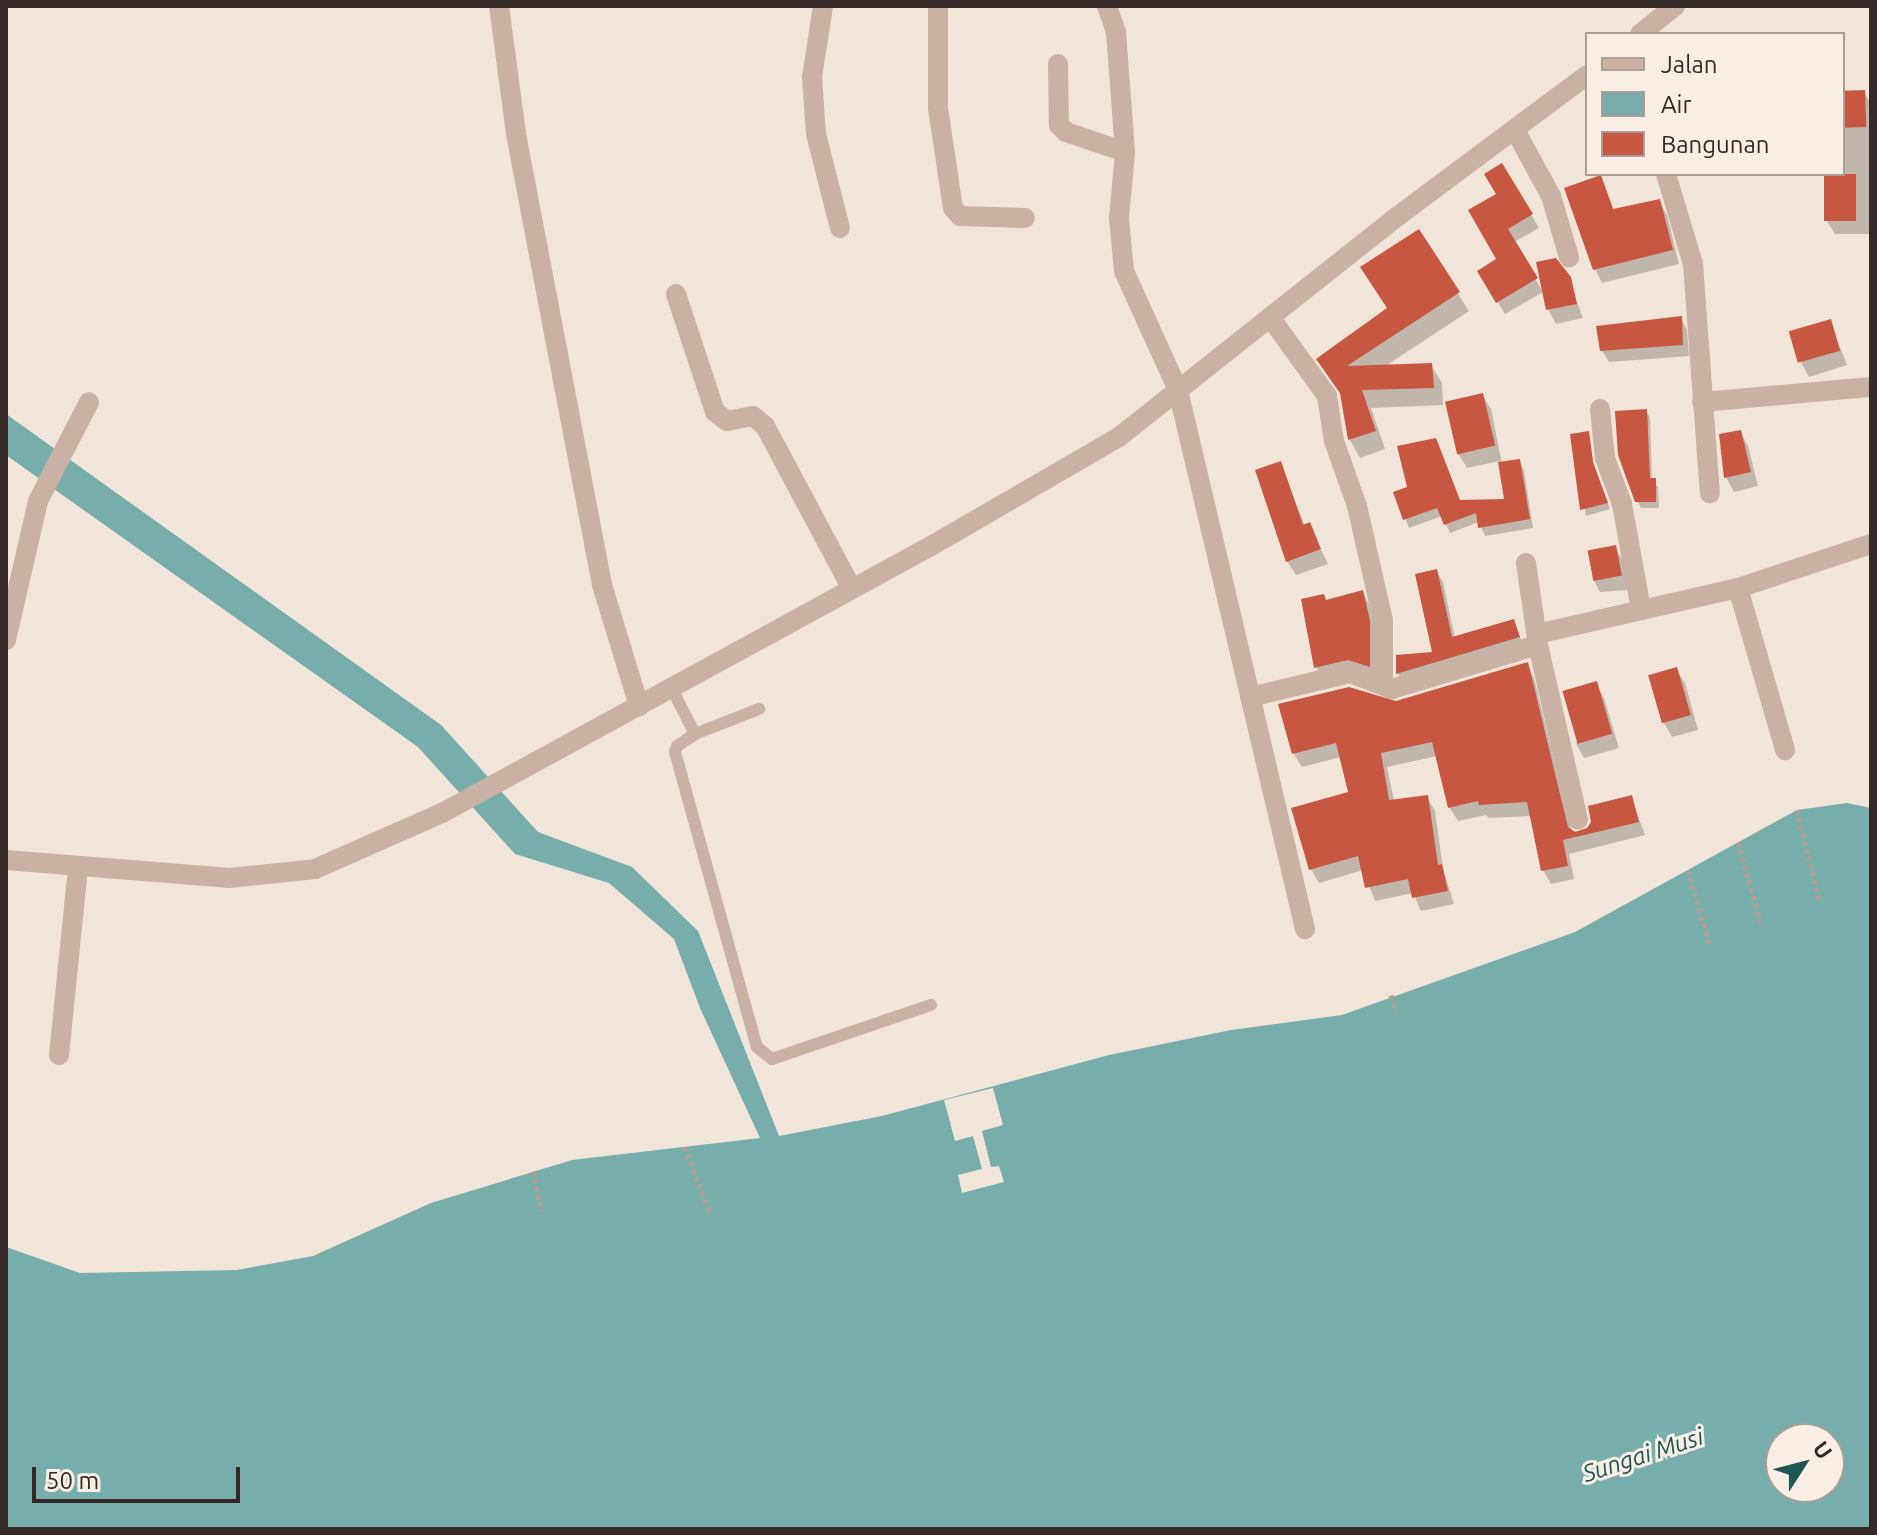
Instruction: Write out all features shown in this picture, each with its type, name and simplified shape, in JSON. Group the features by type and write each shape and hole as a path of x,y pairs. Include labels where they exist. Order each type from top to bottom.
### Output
{"street":[{"path":"499,6 516,134 602,585 639,706"},
{"path":"823,6 812,77 816,134 840,228"},
{"path":"938,6 938,108 953,208 960,216 1025,218"},
{"path":"1107,6 1116,32 1125,152 1119,218 1124,271 1178,390 1305,929"},
{"path":"1642,32 1675,6"},
{"path":"1058,64 1059,125 1066,132 1125,152"},
{"path":"6,860 78,869 230,878 315,869 442,813 672,689 1119,437 1398,216 1585,77"},
{"path":"1515,130 1551,196 1569,257"},
{"path":"1667,176 1693,264 1710,493"},
{"path":"676,294 715,412 727,421 753,416 765,426 852,589"},
{"path":"1270,317 1327,396 1334,441 1357,506 1383,620 1383,685"},
{"path":"1701,395 1871,387"},
{"path":"6,640 12,592 38,501 89,402"},
{"path":"1600,409 1605,458 1622,504 1641,610"},
{"path":"1250,697 1350,673 1392,689 1537,640 1641,610 1738,588 1871,544"},
{"path":"1526,563 1537,640 1578,819"},
{"path":"1738,588 1785,750"},
{"path":"59,1055 78,869"}],"lane":[{"path":"672,689 695,734"},
{"path":"759,709 695,734 677,746 675,752 757,1047 772,1059 931,1005"}],"path":[{"path":"1797,810 1820,902"},
{"path":"1738,842 1762,927"},
{"path":"1688,870 1710,946"},
{"path":"1391,995 1397,1012"},
{"path":"684,1147 711,1214"},
{"path":"533,1171 541,1211"}],"water":[{"name":"Sungai Musi","path":"6,414 441,725 538,832 632,867 698,931 779,1136 882,1116 1109,1055 1231,1030 1342,1015 1575,932 1797,810 1847,803 1871,808 1871,1529 6,1529 6,1247 80,1273 237,1270 313,1256 431,1203 572,1160 760,1138 700,1008 674,939 609,883 515,854 418,747 6,455"}],"pier":[{"path":"993,1088 1003,1125 982,1131 991,1167 999,1166 1004,1182 962,1193 958,1175 982,1169 973,1136 955,1141 944,1100"}],"building":[{"path":"1865,90 1866,127 1845,128 1845,91"},
{"path":"1502,163 1533,214 1508,229 1538,278 1496,303 1477,271 1496,259 1468,210 1496,194 1484,174"},
{"path":"1856,174 1856,221 1824,221 1824,176"},
{"path":"1601,176 1613,209 1660,199 1673,250 1593,270 1564,188"},
{"path":"1419,229 1460,292 1347,366 1432,363 1434,388 1362,390 1376,431 1348,440 1340,393 1316,359 1387,308 1360,267"},
{"path":"1556,258 1571,277 1577,304 1546,310 1536,262"},
{"path":"1682,316 1683,345 1600,351 1596,326"},
{"path":"1831,319 1840,351 1798,363 1789,331"},
{"path":"1483,393 1495,446 1457,454 1445,402"},
{"path":"1647,409 1650,478 1656,478 1656,502 1635,502 1618,455 1615,411"},
{"path":"1741,430 1751,472 1724,478 1719,434"},
{"path":"1589,431 1593,462 1608,503 1580,510 1570,434"},
{"path":"1436,438 1460,500 1504,499 1498,462 1520,459 1530,519 1478,528 1476,513 1444,525 1437,508 1403,520 1393,492 1407,487 1397,446"},
{"path":"1281,461 1303,525 1310,522 1321,549 1286,562 1255,470"},
{"path":"1616,545 1622,575 1593,581 1588,551"},
{"path":"1437,569 1452,637 1514,619 1520,637 1396,674 1396,655 1432,652 1415,574"},
{"path":"1363,590 1370,621 1370,667 1348,660 1314,668 1301,599 1324,594 1326,600"},
{"path":"1528,662 1568,827 1575,832 1587,828 1591,822 1588,806 1632,795 1639,822 1563,840 1568,866 1541,871 1527,802 1479,805 1478,801 1448,808 1432,742 1381,753 1389,800 1428,795 1438,865 1442,864 1448,891 1412,898 1408,879 1365,888 1358,856 1309,870 1291,808 1348,792 1336,743 1292,754 1278,704 1349,687 1396,701"},
{"path":"1677,667 1691,715 1662,723 1648,675"},
{"path":"1597,681 1612,734 1578,744 1562,691"}]}
